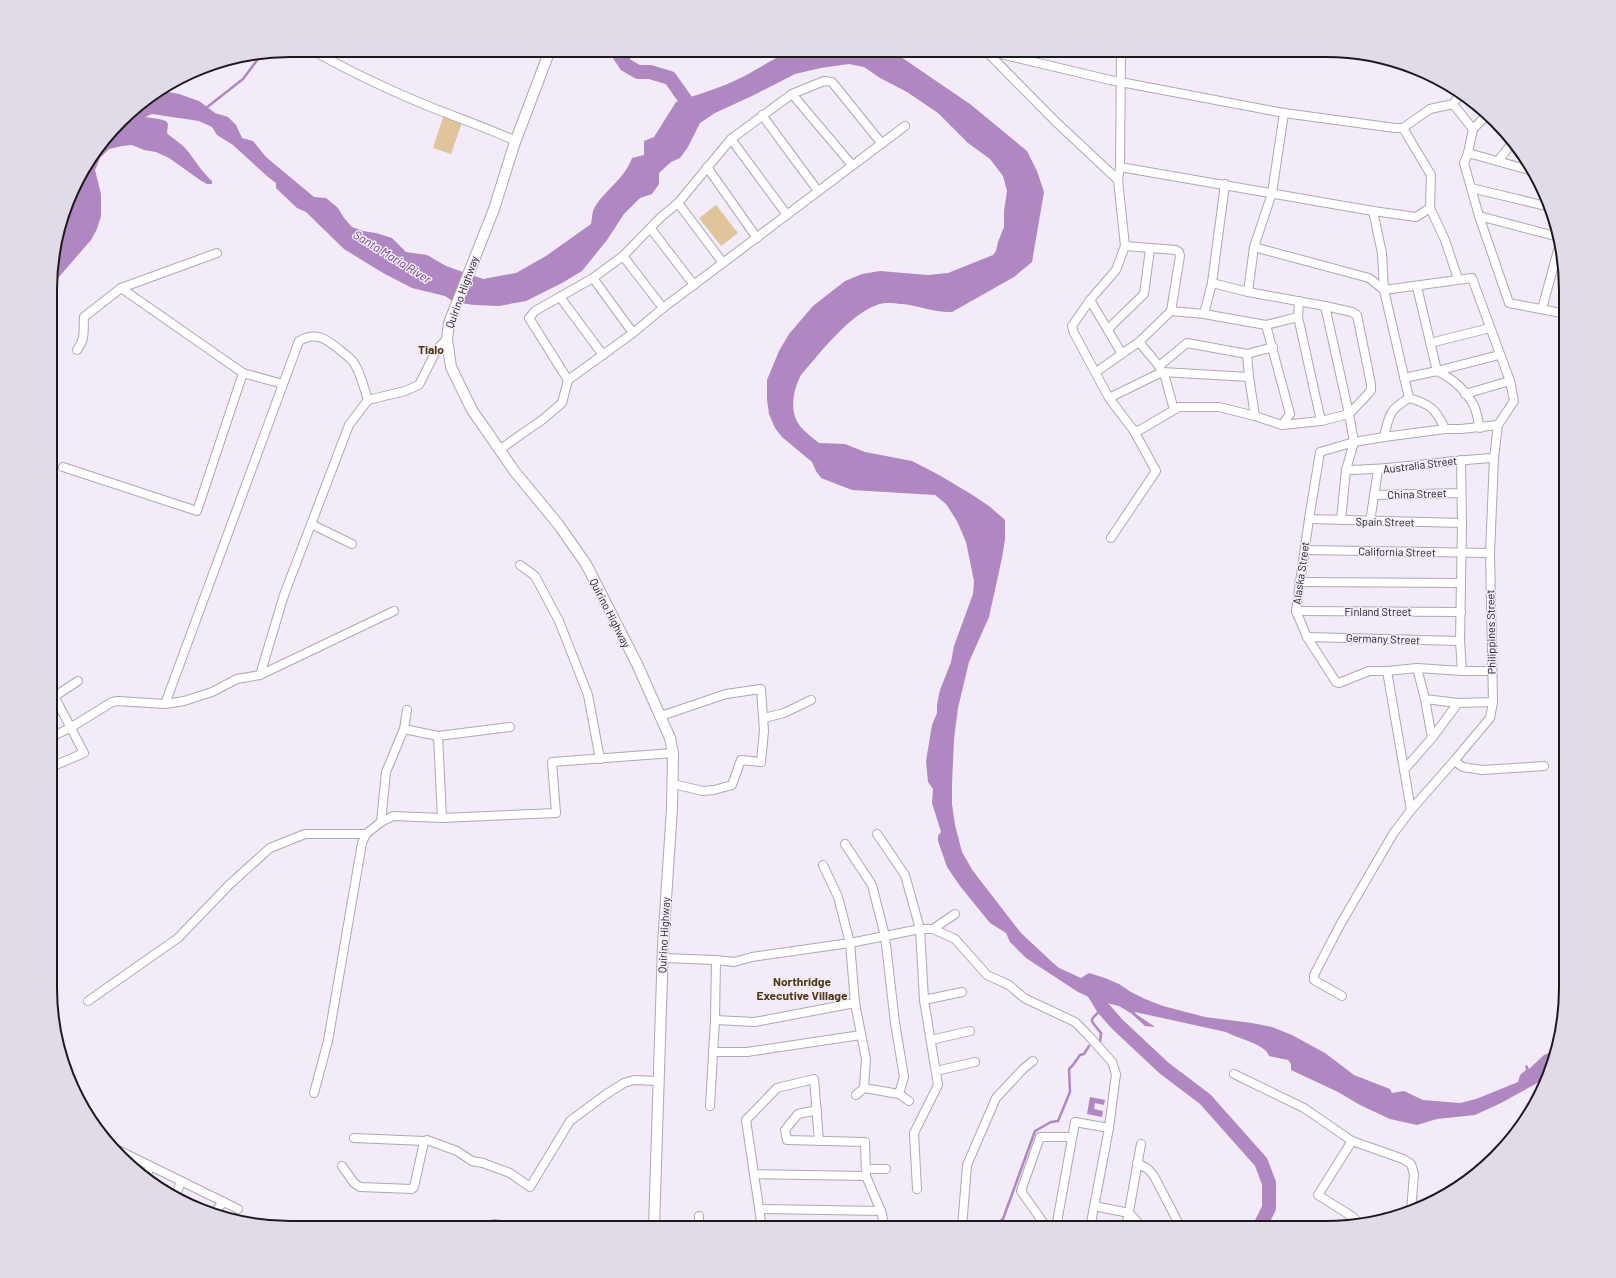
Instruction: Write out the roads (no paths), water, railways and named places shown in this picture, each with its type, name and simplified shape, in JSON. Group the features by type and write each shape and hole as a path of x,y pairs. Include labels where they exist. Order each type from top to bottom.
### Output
{"main road":[{"name":"Quirino Highway","path":"547,57 516,141 494,209 449,323 447,339 451,367 472,410 519,478 558,524 586,564 618,626 670,738 673,784 662,958 654,1221"}],"street":[{"path":"324,57 335,64 417,102 484,127 516,141"},
{"path":"992,57 1055,122 1118,180"},
{"path":"1012,57 1120,82 1284,113 1403,128 1430,109 1454,104 1458,97"},
{"path":"1111,538 1156,472 1134,431 1109,398 1074,333 1072,326 1090,300 1116,270 1126,246 1118,180 1120,167 1121,57"},
{"path":"568,380 529,318 535,311 593,278 623,256 651,229 661,217 678,203 731,139 762,115 792,94 824,81 832,82 882,144"},
{"path":"792,94 852,165"},
{"path":"1454,104 1473,129"},
{"path":"1248,292 1254,247 1272,193 1284,113"},
{"path":"762,115 818,191"},
{"path":"1484,118 1473,129 1468,154 1464,163 1479,216 1509,303 1559,313"},
{"path":"499,450 542,420 562,403 568,380 603,356 663,308 905,126"},
{"path":"1403,128 1431,175 1430,208 1444,240 1458,279"},
{"path":"731,139 787,215"},
{"path":"1498,161 1510,146"},
{"path":"1468,154 1525,169"},
{"path":"707,167 756,238"},
{"path":"1120,167 1373,211 1416,216 1430,208"},
{"path":"1204,314 1212,283 1224,184"},
{"path":"1471,188 1543,205"},
{"path":"678,203 723,263"},
{"path":"1373,211 1382,253 1384,290 1409,398"},
{"path":"1479,216 1553,235"},
{"path":"651,229 694,285"},
{"path":"1096,372 1139,342 1171,311 1180,256 1176,250 1126,246"},
{"path":"1254,247 1369,278 1384,290 1472,278 1499,355 1510,381 1514,401 1498,425 1480,428 1445,429 1354,442"},
{"path":"1108,329 1144,294 1150,249"},
{"path":"77,350 82,344 86,314 121,288 217,253"},
{"path":"1542,309 1557,255"},
{"path":"623,256 663,308"},
{"path":"593,278 633,333"},
{"path":"1134,431 1140,430 1179,407 1219,407 1255,416 1282,425 1321,421 1349,414 1371,390 1358,321 1356,315 1352,312 1248,292 1212,283"},
{"path":"1416,286 1436,370 1448,377 1465,394 1474,406 1480,428"},
{"path":"121,288 243,373 283,384"},
{"path":"560,297 603,356"},
{"path":"1090,300 1122,354"},
{"path":"1299,301 1298,317 1321,421"},
{"path":"1325,306 1354,442 1346,470 1341,520"},
{"path":"1171,311 1204,314 1266,325 1298,317"},
{"path":"1266,325 1290,414 1282,425"},
{"path":"1430,343 1490,328"},
{"path":"165,704 299,341 305,337 316,336 326,339 354,362 368,400"},
{"path":"260,675 284,596 349,425 368,400 405,391 419,385 437,349 447,339"},
{"path":"1139,342 1161,369 1165,377 1174,410"},
{"path":"1109,398 1161,369 1187,343 1247,354 1273,348"},
{"path":"1247,354 1248,377 1255,416"},
{"path":"1404,378 1499,355"},
{"path":"1161,369 1248,377"},
{"path":"63,467 197,511 243,373"},
{"path":"1465,394 1510,381"},
{"path":"1384,437 1389,414 1397,405 1409,398 1425,403 1439,415 1445,429"},
{"name":"Philippines Street","path":"1342,996 1314,980 1314,975 1340,925 1393,834 1411,810 1490,718 1493,702 1490,553 1494,458 1498,425"},
{"name":"Alaska Street","path":"1354,442 1320,452 1308,519 1296,610 1307,637 1336,682 1339,683 1369,671 1387,671"},
{"name":"Australia Street","path":"1346,470 1378,470 1460,460 1494,458"},
{"path":"1460,460 1462,523 1460,641 1462,671"},
{"path":"1370,522 1378,470"},
{"name":"China Street","path":"1374,495 1460,493"},
{"name":"Spain Street","path":"1308,519 1370,522 1462,523"},
{"path":"311,524 352,544"},
{"name":"California Street","path":"1304,550 1490,553"},
{"path":"520,565 535,576 559,621 588,695 600,759"},
{"path":"1299,582 1461,583"},
{"name":"Finland Street","path":"1296,610 1461,612"},
{"path":"57,734 70,728 112,702 118,701 165,704 184,701 212,692 237,679 260,675 394,611"},
{"name":"Germany Street","path":"1307,637 1460,641"},
{"path":"1411,810 1387,671 1418,668 1462,671 1492,671"},
{"path":"1418,668 1426,698 1432,738"},
{"path":"57,693 78,681"},
{"path":"661,716 726,694 761,689 764,718 761,762 741,760 732,785 714,790 703,791 673,784"},
{"path":"1426,698 1458,703 1493,702"},
{"path":"764,718 784,713 811,700"},
{"path":"57,703 84,753 57,764"},
{"path":"1404,770 1432,738 1458,703"},
{"path":"381,822 386,772 404,729 407,710"},
{"path":"404,729 438,736 510,727"},
{"path":"438,736 442,818"},
{"path":"314,1093 328,1041 362,843 366,834 381,822 393,816 442,818 556,813 552,762 672,753"},
{"path":"1454,761 1463,767 1482,770 1544,766"},
{"path":"88,1000 178,938 230,884 270,848 305,834 366,834"},
{"path":"877,834 905,875 920,929 924,1000 938,1084 914,1133 917,1189"},
{"path":"845,844 872,885 885,936 895,1023 904,1078 899,1094"},
{"path":"823,865 838,896 850,943 855,1003 866,1059 864,1088 856,1095"},
{"path":"933,929 955,914"},
{"path":"662,958 734,962 752,957 850,943 920,929 933,929 955,939 987,975 1009,985 1024,998 1075,1022 1112,1062 1116,1074 1109,1128 1091,1221"},
{"path":"710,1106 715,1020 716,960"},
{"path":"924,1000 962,992"},
{"path":"715,1020 755,1022 855,1003"},
{"path":"931,1040 970,1030"},
{"path":"713,1052 747,1052 862,1035"},
{"path":"963,1221 967,1165 996,1098 1023,1069 1033,1061"},
{"path":"936,1071 975,1062"},
{"path":"1234,1074 1304,1108 1352,1141 1403,1159 1411,1164 1414,1174 1412,1204"},
{"path":"761,1221 746,1120 777,1088 814,1079 819,1141"},
{"path":"354,1138 425,1141 457,1151 472,1161 483,1163 510,1173 530,1187 570,1121 605,1095 624,1084 634,1080 658,1081"},
{"path":"864,1088 899,1094 909,1101"},
{"path":"817,1110 798,1114 785,1130 786,1140 865,1142 866,1172 883,1221"},
{"path":"1057,1221 1074,1122 1109,1128"},
{"path":"1042,1221 1021,1192 1040,1137 1072,1137"},
{"path":"342,1166 354,1182 360,1187 412,1189 414,1187 425,1141"},
{"path":"1352,1141 1318,1195 1355,1219"},
{"path":"1127,1221 1141,1144"},
{"path":"126,1154 238,1209"},
{"path":"1138,1163 1148,1169 1154,1176 1178,1221"},
{"path":"148,1173 150,1166"},
{"path":"754,1174 866,1172 886,1169"},
{"path":"177,1192 181,1181"},
{"path":"217,1209 224,1202"},
{"path":"1094,1206 1129,1213 1136,1221"},
{"path":"759,1209 881,1211"},
{"path":"699,1216 699,1221"}],"water":[{"name":"Santa Maria River","path":"777,57 901,57 970,104 1027,151 1037,171 1044,192 1032,262 1014,277 952,312 892,303 879,304 867,310 846,325 801,375 796,386 793,405 795,417 800,426 819,443 845,444 865,452 912,461 971,494 989,506 1005,520 1005,539 1002,558 989,617 969,662 958,708 954,739 952,804 955,825 962,852 973,871 1021,933 1059,968 1081,978 1089,973 1105,978 1145,999 1163,1006 1205,1017 1272,1027 1292,1035 1325,1053 1354,1075 1390,1089 1392,1093 1404,1091 1423,1100 1460,1103 1476,1099 1518,1082 1520,1075 1526,1070 1525,1066 1527,1065 1529,1069 1544,1055 1550,1052 1539,1082 1501,1103 1475,1115 1437,1119 1417,1125 1390,1119 1291,1070 1291,1064 1288,1060 1269,1056 1263,1048 1251,1042 1226,1032 1135,1012 1155,1027 1145,1026 1132,1014 1119,1006 1095,1000 1078,992 1026,958 1010,942 1006,933 990,923 960,886 947,867 938,841 938,836 941,832 932,803 933,789 928,782 926,761 932,725 937,713 940,690 951,662 954,646 973,594 974,581 966,542 957,521 946,504 935,495 852,490 821,478 812,462 782,437 775,428 769,414 767,399 767,380 779,351 789,334 813,306 845,281 862,274 880,271 928,275 948,273 993,255 996,251 1004,227 1004,211 1007,191 1003,176 990,159 968,143 938,113 907,92 880,78 864,67 849,64 795,74 715,113 700,123 688,147 680,158 671,162 659,173 659,184 652,194 640,198 624,214 607,240 582,271 526,301 499,306 474,305 454,302 445,296 412,288 383,273 344,249 306,212 297,208 278,190 276,188 276,183 233,145 217,135 212,127 199,121 152,114 145,117 166,121 168,124 167,133 186,149 212,181 212,184 207,184 200,180 169,158 156,152 144,150 132,145 109,149 100,158 95,170 101,194 101,216 97,229 91,240 57,279 61,244 69,215 88,173 105,148 125,125 148,105 167,92 199,101 215,113 228,117 236,125 242,138 253,141 266,157 314,197 326,198 338,208 352,227 392,238 406,252 427,255 446,266 483,279 516,273 546,256 591,224 593,211 601,198 624,173 632,158 644,155 644,141 654,137 676,102 712,90 749,74"},
{"path":"1090,1097 1105,1100 1104,1105 1095,1103 1094,1109 1103,1111 1102,1117 1087,1114"}],"waterway":[{"path":"621,57 626,65 638,72 650,72 670,78 687,102 698,107"},
{"path":"206,108 243,79 258,59"},
{"path":"1094,993 1103,1008 1117,1024 1164,1068 1205,1099 1261,1162 1269,1183 1269,1208 1262,1221"},
{"path":"1100,1042 1101,1033 1092,1020 1103,1008"},
{"path":"1000,1221 1003,1219 1035,1131 1051,1122 1058,1121 1070,1092 1069,1069 1080,1055 1084,1054 1089,1046"}],"district":[{"name":"Tialo","path":"431,350"},
{"name":"Northridge Executive Village","path":"802,989"}]}
